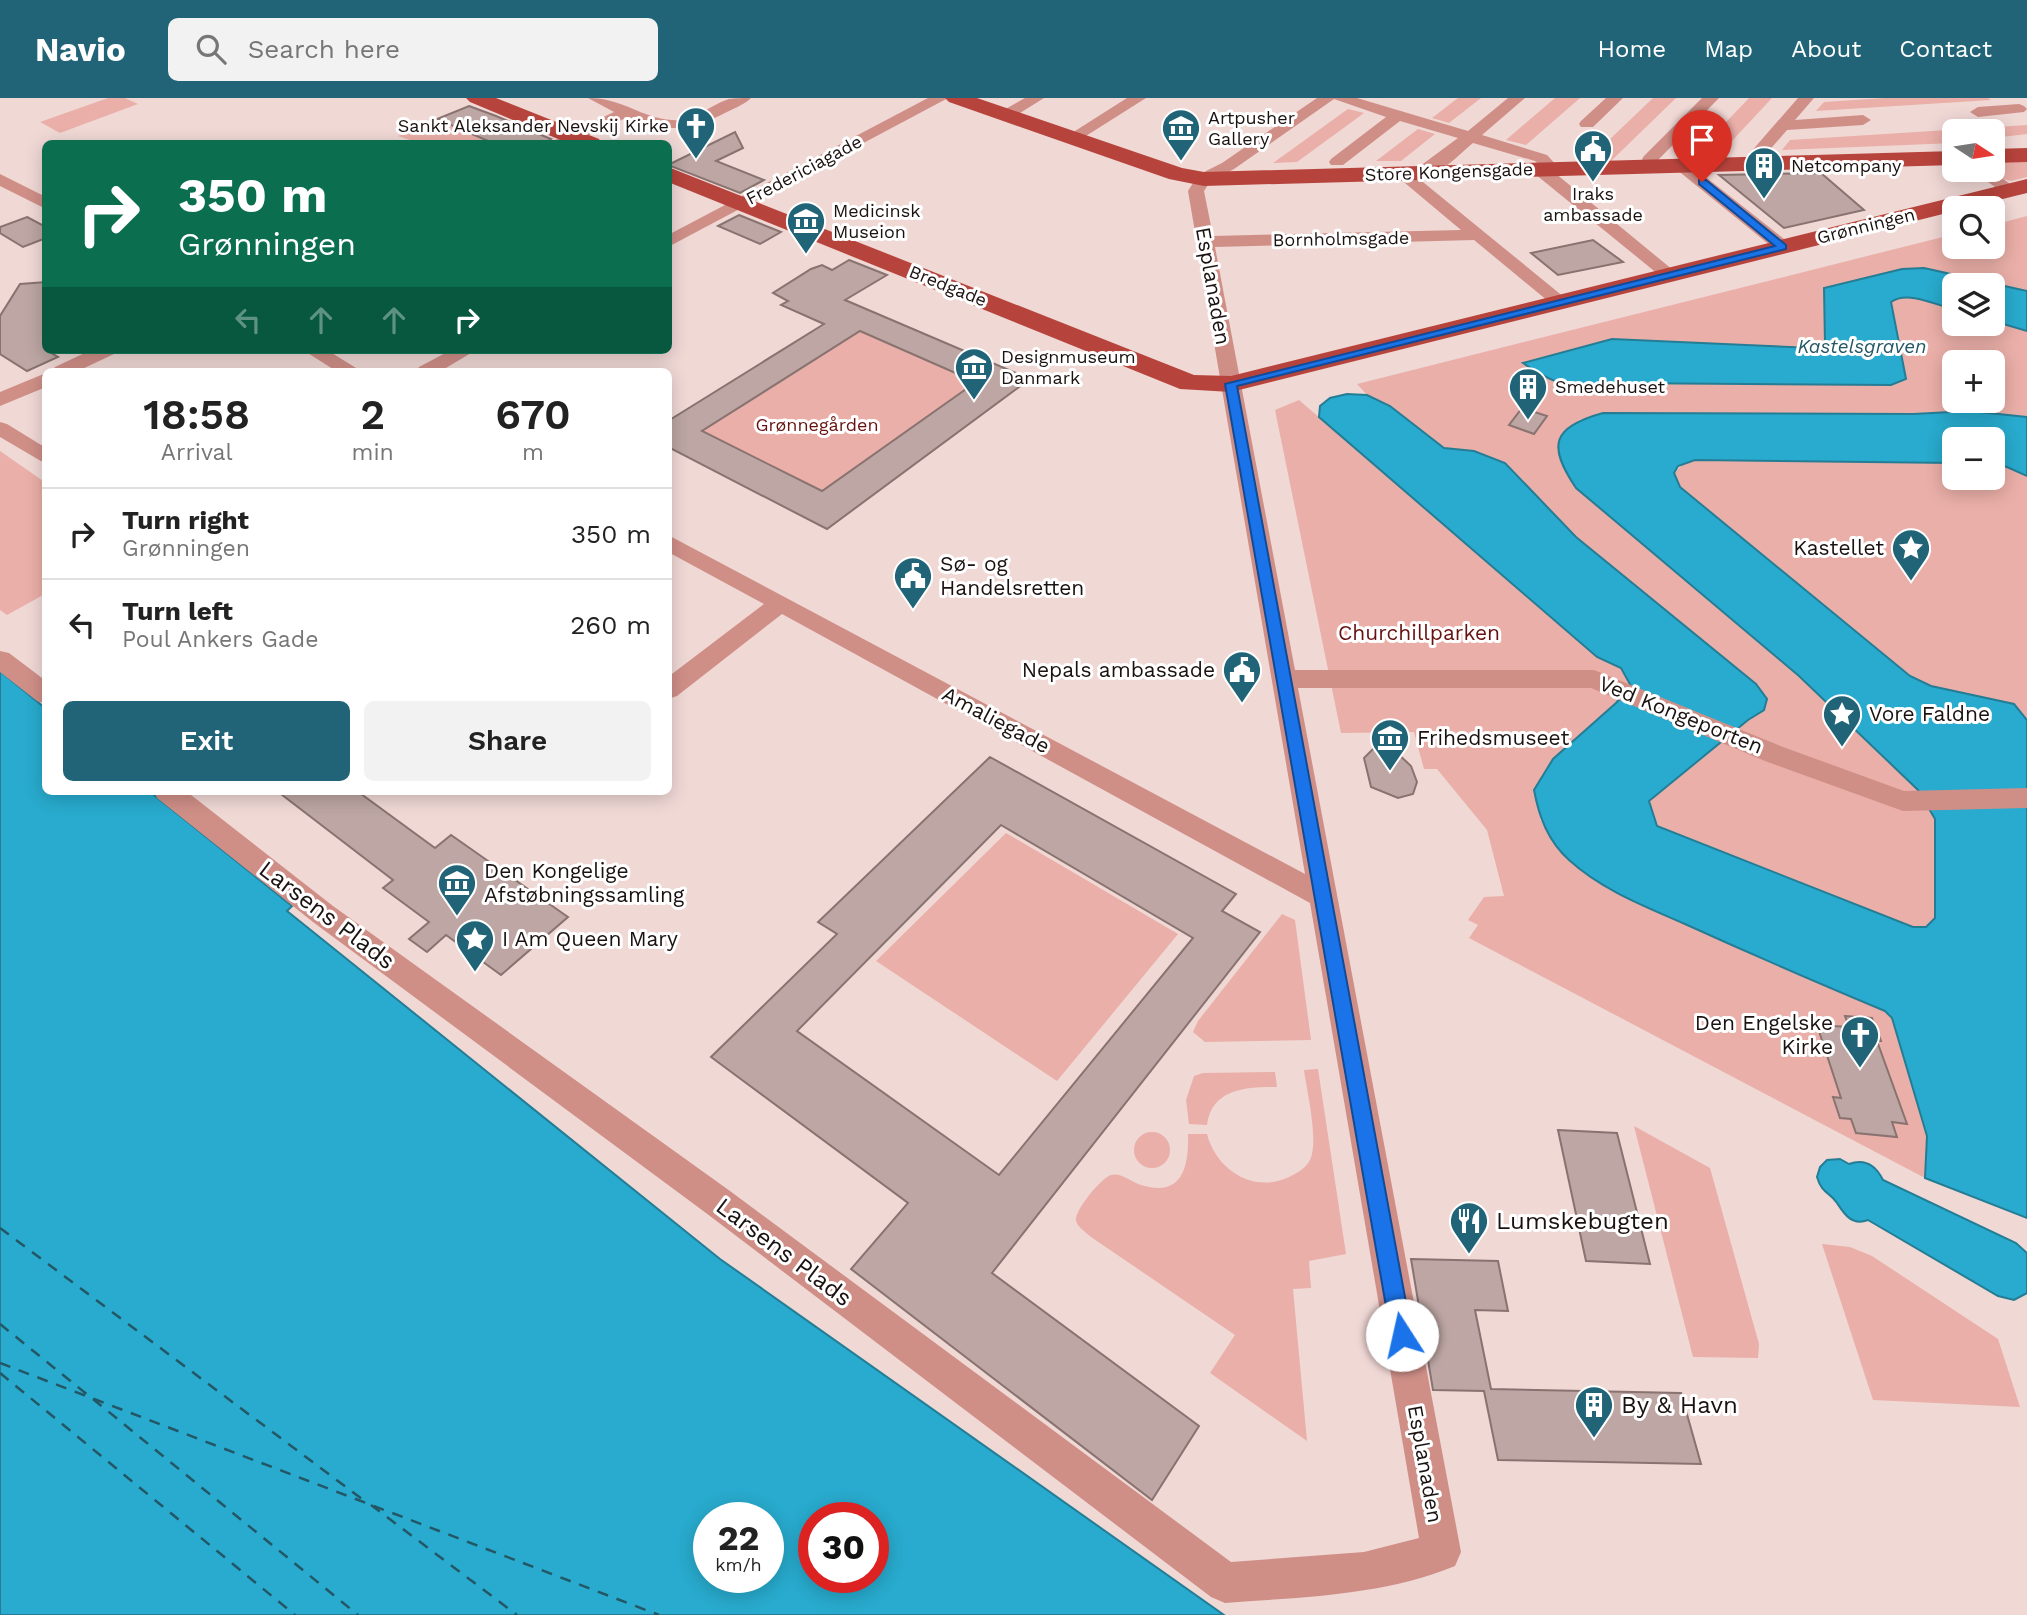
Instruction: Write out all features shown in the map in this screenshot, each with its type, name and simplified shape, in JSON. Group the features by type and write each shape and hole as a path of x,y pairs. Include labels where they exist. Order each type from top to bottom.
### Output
{"main road":[{"path":"477,98 571,140"},
{"name":"Store Kongensgade","path":"956,98 1177,174 1205,178 1942,158"},
{"path":"2006,156 2027,155"},
{"name":"Bredgade","path":"672,176 1190,383 1231,384"},
{"name":"Grønningen","path":"1231,384 2019,188"}],"street":[{"path":"596,98 663,123 680,125 743,98"},
{"name":"Fredericiagade","path":"672,240 940,98"},
{"path":"1006,115 1036,98"},
{"path":"1072,138 1138,98"},
{"path":"1205,178 1228,166 1327,98"},
{"path":"1340,98 1541,158 1546,169 1670,275"},
{"path":"1517,98 1470,137 1412,173 1477,235 1561,302"},
{"path":"1587,124 1615,98"},
{"path":"1650,159 1711,98"},
{"path":"1749,164 1806,98"},
{"path":"2000,98 2023,112"},
{"path":"1337,162 1418,104"},
{"path":"575,140 629,111"},
{"path":"1978,112 2023,112"},
{"path":"1782,126 1863,120"},
{"path":"1682,166 1783,247"},
{"name":"Esplanaden","path":"1205,178 1196,191 1441,1552"},
{"path":"0,179 42,202"},
{"name":"Bornholmsgade","path":"1206,242 1477,235"},
{"path":"68,368 98,354"},
{"path":"320,354 346,368"},
{"path":"432,368 458,354"},
{"path":"0,400 42,381"},
{"path":"0,428 42,455"},
{"name":"Amaliegade","path":"672,544 1323,897"},
{"path":"672,687 780,604"},
{"path":"0,659 42,692"},
{"name":"Ved Kongeporten","path":"1284,679 1594,679 1903,801 1923,803 2027,798"},
{"name":"Larsens Plads","path":"172,795 334,922 718,1202 1224,1583 1364,1572 1441,1552"}],"green space":[{"path":"108,98 125,98 138,104 60,133 40,122"},
{"path":"1458,98 1481,98 1449,123 1432,118"},
{"path":"1555,98 1580,98 1526,145 1506,140"},
{"path":"1653,98 1676,98 1611,161 1586,162"},
{"path":"1749,98 1772,98 1716,158 1691,159"},
{"path":"1885,98 1991,100 1816,111 1824,102"},
{"path":"1348,109 1364,113 1297,162 1273,163"},
{"path":"436,120 484,140 410,140 398,136"},
{"path":"2027,125 2027,134 2006,136 2006,126"},
{"path":"1418,129 1435,134 1401,161 1376,161"},
{"path":"1942,130 1942,144 1782,150 1790,140"},
{"path":"2027,159 2027,177 2006,180 2006,160"},
{"path":"2027,216 2027,291 2005,286 2005,273 1946,273 1924,268 1825,344 1814,348 1612,339 1523,363 1576,388 1614,383 1906,378 1891,302 1905,297 1942,306 1942,336 2005,336 2005,325 2027,331 2027,417 1989,413 2005,413 2005,350 1942,350 1942,412 1603,413 1579,420 1563,433 1799,676 1918,790 1935,819 1935,918 1926,927 1913,927 1657,825 1649,801 1764,710 1767,699 1756,684 1576,537 1505,463 1474,451 1444,448 1390,406 1367,395 1357,384 1942,237 1942,259 2005,259 2005,222"},
{"name":"Grønnegården","path":"860,331 976,382 822,491 702,431"},
{"name":"Churchillparken","path":"1299,400 1597,657 1621,667 1631,686 1616,703 1540,819 1552,841 1568,860 1608,889 1768,962 1885,1011 1892,1018 1927,1136 1925,1178 1469,938 1478,925 1468,920 1484,897 1504,896 1487,830 1437,769 1424,769 1414,732 1341,733 1275,410"},
{"path":"0,451 42,480 42,596 7,615 0,610"},
{"name":"Kastellet","path":"1685,462 1942,463 1942,490 2005,490 2005,467 2027,476 2027,720 2014,704 1931,686 1910,676 1680,487 1674,473"},
{"path":"1006,833 1178,934 1057,1081 876,961"},
{"path":"1282,914 1295,920 1311,1040 1205,1042 1193,1032 1198,1021"},
{"path":"1318,1069 1346,1254 1309,1261 1311,1288 1293,1289 1307,1441 1210,1373 1235,1335 1091,1237 1076,1221 1079,1210 1089,1195 1111,1175 1119,1175 1155,1188 1175,1183 1185,1168 1188,1134 1207,1134 1212,1147 1228,1168 1250,1180 1276,1182 1298,1172 1310,1160 1313,1141 1304,1070"},
{"path":"1275,1072 1277,1087 1233,1092 1216,1103 1207,1125 1189,1124 1186,1100 1194,1076 1203,1073"},
{"path":"1634,1126 1710,1168 1759,1344 1758,1358 1693,1357"},
{"path":"1152,1132 1164,1138 1170,1150 1164,1162 1152,1168 1140,1162 1134,1150 1140,1138"},
{"path":"1822,1244 1850,1247 1872,1256 1998,1339 2020,1407 1873,1400"}],"water":[{"name":"Kastelsgraven","path":"1924,268 1946,273 1942,273 1942,306 1905,297 1891,302 1906,379 1891,385 1614,383 1586,386 1556,382 1523,363 1612,339 1814,348 1825,344 1824,288 1902,269"},
{"name":"Kastelsgraven","path":"2005,286 2027,291 2027,331 2005,325"},
{"name":"Kastelsgraven","path":"1347,394 1367,395 1390,406 1444,448 1474,451 1505,463 1576,537 1756,684 1767,699 1764,710 1649,801 1657,826 1913,927 1926,927 1935,918 1935,819 1918,790 1799,676 1576,488 1561,460 1558,449 1560,440 1564,432 1573,425 1603,413 1942,412 2027,417 2027,476 2005,467 2005,427 1942,427 1942,463 1695,460 1678,466 1674,473 1680,487 1910,676 1931,686 2014,704 2027,720 2027,1218 1925,1178 1927,1136 1892,1018 1885,1011 1624,897 1582,871 1555,845 1539,810 1534,790 1553,759 1616,703 1631,686 1621,668 1597,657 1319,417 1320,406 1330,398"},
{"path":"0,671 42,706 42,795 154,795 292,906 287,911 720,1259 1224,1615 0,1615"},
{"path":"1840,1159 1849,1164 1870,1164 1883,1180 2016,1243 2027,1253 2027,1293 2014,1300 1998,1296 1868,1220 1858,1222 1850,1218 1824,1190 1817,1177 1820,1167 1827,1160"}],"building":[{"path":"469,106 551,139 486,140 437,119"},
{"path":"735,132 743,148 716,161 764,180 740,193 672,167 672,163"},
{"name":"Netcompany","path":"1821,173 1864,210 1784,228 1719,175"},
{"path":"739,215 781,232 760,244 718,226"},
{"path":"27,217 42,225 42,240 23,247 0,233 0,227"},
{"path":"1593,240 1623,262 1558,275 1531,253"},
{"name":"Designmuseum Danmark","path":"849,260 887,275 845,300 1030,379 827,529 672,449 672,419 824,324 781,305 788,301 773,293 822,265 832,270","holes":["860,331 976,382 822,491 702,431"]},
{"path":"42,282 42,354 58,357 27,371 0,354 0,316 20,284"},
{"name":"Smedehuset","path":"1522,408 1547,416 1534,434 1509,425"},
{"name":"Frihedsmuseet","path":"1382,748 1397,753 1411,766 1417,782 1413,794 1398,798 1371,787 1364,758 1373,749"},
{"path":"990,757 1236,894 1222,911 1260,932 992,1273 1199,1426 1152,1500 851,1269 908,1203 711,1057 837,934 818,922","holes":["1001,825 1193,938 999,1175 797,1031"]},
{"path":"282,795 362,795 435,848 451,835 568,917 501,975 446,935 427,952 409,939 429,922 383,888 393,880"},
{"name":"Den Engelske Kirke","path":"1845,1016 1872,1018 1881,1041 1877,1041 1907,1124 1892,1122 1897,1137 1856,1133 1851,1119 1840,1118 1833,1097 1841,1098 1817,1025 1849,1027"},
{"path":"1558,1130 1617,1133 1650,1264 1586,1261"},
{"name":"By & Havn","path":"1411,1259 1498,1261 1508,1311 1475,1310 1491,1389 1681,1393 1701,1464 1498,1460 1484,1391 1433,1390"}],"ferry route":[{"path":"0,1228 366,1502"},
{"path":"0,1324 89,1396"},
{"path":"0,1363 659,1615"},
{"path":"0,1373 295,1615"},
{"path":"93,1399 358,1615"},
{"path":"371,1505 517,1615"}],"place":[{"name":"Sankt Aleksander Nevskij Kirke","path":"696,160"},
{"name":"Artpusher Gallery","path":"1181,162"},
{"name":"Iraks ambassade","path":"1593,183"},
{"name":"Netcompany","path":"1764,200"},
{"name":"Medicinsk Museion","path":"806,255"},
{"name":"Designmuseum Danmark","path":"974,401"},
{"name":"Smedehuset","path":"1528,421"},
{"name":"Kastellet","path":"1911,582"},
{"name":"Sø- og Handelsretten","path":"913,610"},
{"name":"Nepals ambassade","path":"1242,704"},
{"name":"Vore Faldne","path":"1842,748"},
{"name":"Frihedsmuseet","path":"1390,772"},
{"name":"Den Kongelige Afstøbningssamling","path":"457,917"},
{"name":"I Am Queen Mary","path":"475,973"},
{"name":"Den Engelske Kirke","path":"1860,1069"},
{"name":"Lumskebugten","path":"1469,1255"},
{"name":"By & Havn","path":"1594,1439"}],"route":[{"path":"1402,1335 1231,384 1783,247 1702,182"}]}
